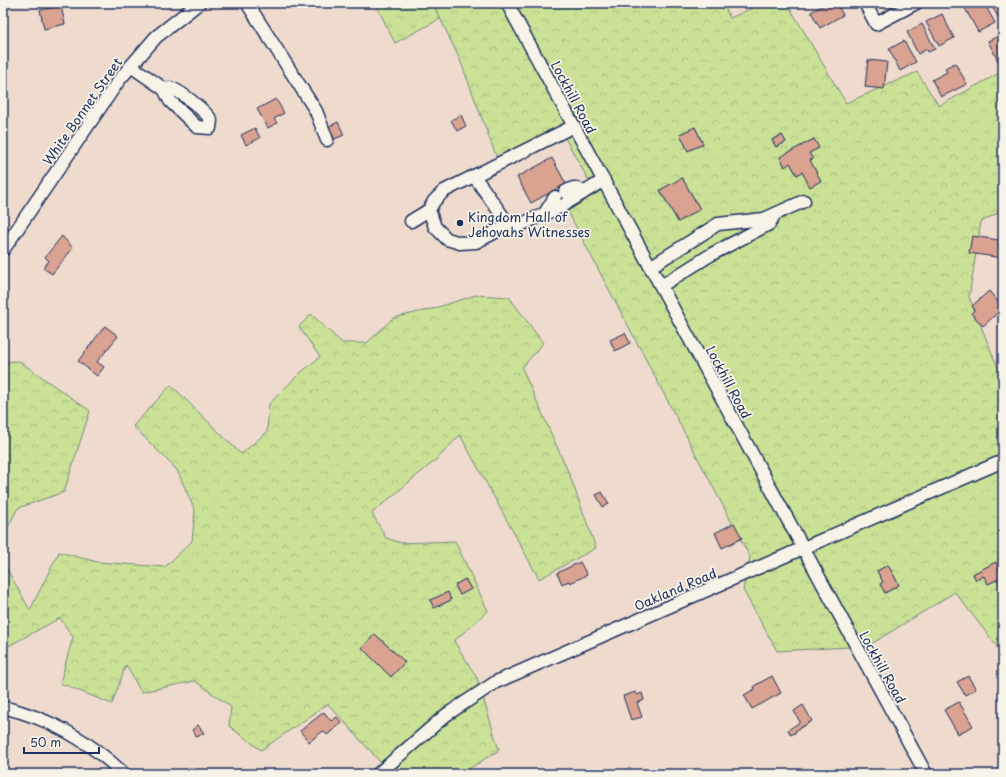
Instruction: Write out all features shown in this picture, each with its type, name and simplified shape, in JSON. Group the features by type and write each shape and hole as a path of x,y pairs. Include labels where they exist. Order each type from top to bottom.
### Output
{"street":[{"name":"White Bonnet Street","path":"3,250 119,80 156,37 200,3"},
{"path":"247,3 316,111 327,140"},
{"name":"Lockhill Road","path":"507,3 926,774"},
{"path":"864,3 876,24 916,3"},
{"path":"132,66 164,89"},
{"path":"411,221 429,210 434,201 444,191 574,126"},
{"path":"474,176 509,225"},
{"path":"429,210 435,227 447,239 460,243 476,242 509,225 520,225 562,206 604,180"},
{"path":"545,213 560,194 573,187 579,188 583,192"},
{"path":"650,267 718,224 764,219 774,216 804,201"},
{"path":"661,286 712,254 769,224 774,216"},
{"name":"Oakland Road","path":"378,774 446,715 496,682 1003,461"},
{"path":"3,707 53,723 103,754 124,774"}],"green space":[{"path":"375,3 433,3 440,19 395,43"},
{"path":"433,3 723,3 730,18 764,3 787,3 846,103 917,72 939,106 1003,71 1003,210 981,222 969,297 1003,380 1003,575 996,562 973,574 976,580 984,576 988,584 1003,577 1003,651 1001,652 955,592 868,646 777,651 743,590 750,557 566,208 595,192 559,127 498,161 460,60","holes":["695,127 703,144 688,151 680,134","782,135 786,142 776,147 772,140","814,139 819,148 809,153 812,159 802,172 797,175 790,163 785,166 780,157","682,178 700,209 678,221 660,191","888,565 899,585 885,593 880,584 883,582 877,571"]},
{"path":"476,295 509,297 543,343 522,368 570,476 596,548 539,579 460,435 437,459 372,513 386,538 401,543 455,541 488,611 454,641 477,678 499,750 461,774 391,774 328,704 261,750 229,726 231,707 195,681 141,692 126,665 112,704 60,683 73,637 60,618 3,649 3,562 30,610 59,552 97,562 165,567 192,541 195,511 177,470 133,426 171,385 241,454 267,432 269,404 299,374 320,357 299,327 311,314 342,343 367,343 393,318 432,309","holes":["465,579 471,589 460,595 455,585","448,592 451,600 434,608","375,634 404,662 391,677 362,648"]},
{"path":"19,361 90,411 64,492 18,508 3,536 3,362"}],"building":[{"path":"827,3 843,3 844,5 839,8 843,15 820,28 811,12"},
{"path":"962,3 984,3 995,23 978,32"},
{"path":"990,3 1003,3 1003,21 1001,22"},
{"path":"61,6 65,24 44,29 40,10"},
{"path":"942,14 954,38 939,46 926,22"},
{"path":"922,24 935,49 928,52 927,49 918,54 907,32"},
{"path":"998,36 1001,40 1003,39 1003,61 999,63 988,41"},
{"path":"904,41 916,62 900,71 889,49"},
{"path":"868,60 887,62 884,89 865,87"},
{"path":"955,63 967,84 941,97 932,80 947,72 945,68"},
{"path":"276,99 284,113 274,119 277,123 268,128 257,109"},
{"path":"461,115 466,126 457,131 451,120"},
{"path":"338,122 344,135 330,141 324,129"},
{"path":"695,127 703,144 688,151 680,134"},
{"path":"255,128 260,138 246,145 241,135"},
{"path":"782,135 786,142 776,147 772,140"},
{"path":"814,139 819,148 809,153 813,159 810,160 821,181 810,187 802,172 797,175 790,163 785,167 780,157"},
{"path":"552,158 566,184 531,203 517,177"},
{"path":"682,178 700,209 678,222 660,190"},
{"path":"62,236 73,248 52,274 43,268 49,261 45,257"},
{"path":"972,236 999,240 998,247 1003,248 1002,258 969,253"},
{"path":"989,291 1003,308 983,326 971,313 975,310 972,306"},
{"path":"105,326 118,336 97,362 104,367 97,376 78,361"},
{"path":"625,333 630,343 615,351 610,340"},
{"path":"602,492 609,504 603,507 596,495"},
{"path":"734,523 742,538 722,548 715,533"},
{"path":"580,562 587,575 570,583 569,581 562,584 557,573"},
{"path":"996,562 1003,577 988,584 984,576 976,580 973,574"},
{"path":"888,565 899,585 885,593 880,584 883,582 877,571"},
{"path":"465,579 471,589 460,595 455,585"},
{"path":"448,592 451,600 434,608 430,600"},
{"path":"375,634 405,662 391,677 362,648"},
{"path":"772,676 781,693 752,709 744,695 755,689 754,686"},
{"path":"968,676 976,689 965,695 957,682"},
{"path":"636,692 637,695 642,693 644,700 637,703 642,717 631,720 623,696"},
{"path":"959,702 973,726 958,734 944,710"},
{"path":"803,705 812,721 791,735 788,730 800,722 794,711"},
{"path":"324,712 331,721 337,717 342,723 327,735 323,731 309,742 300,731"},
{"path":"198,725 204,733 197,737 192,730"}],"place":[{"name":"Kingdom Hall of Jehovahs Witnesses","path":"460,223"}]}
